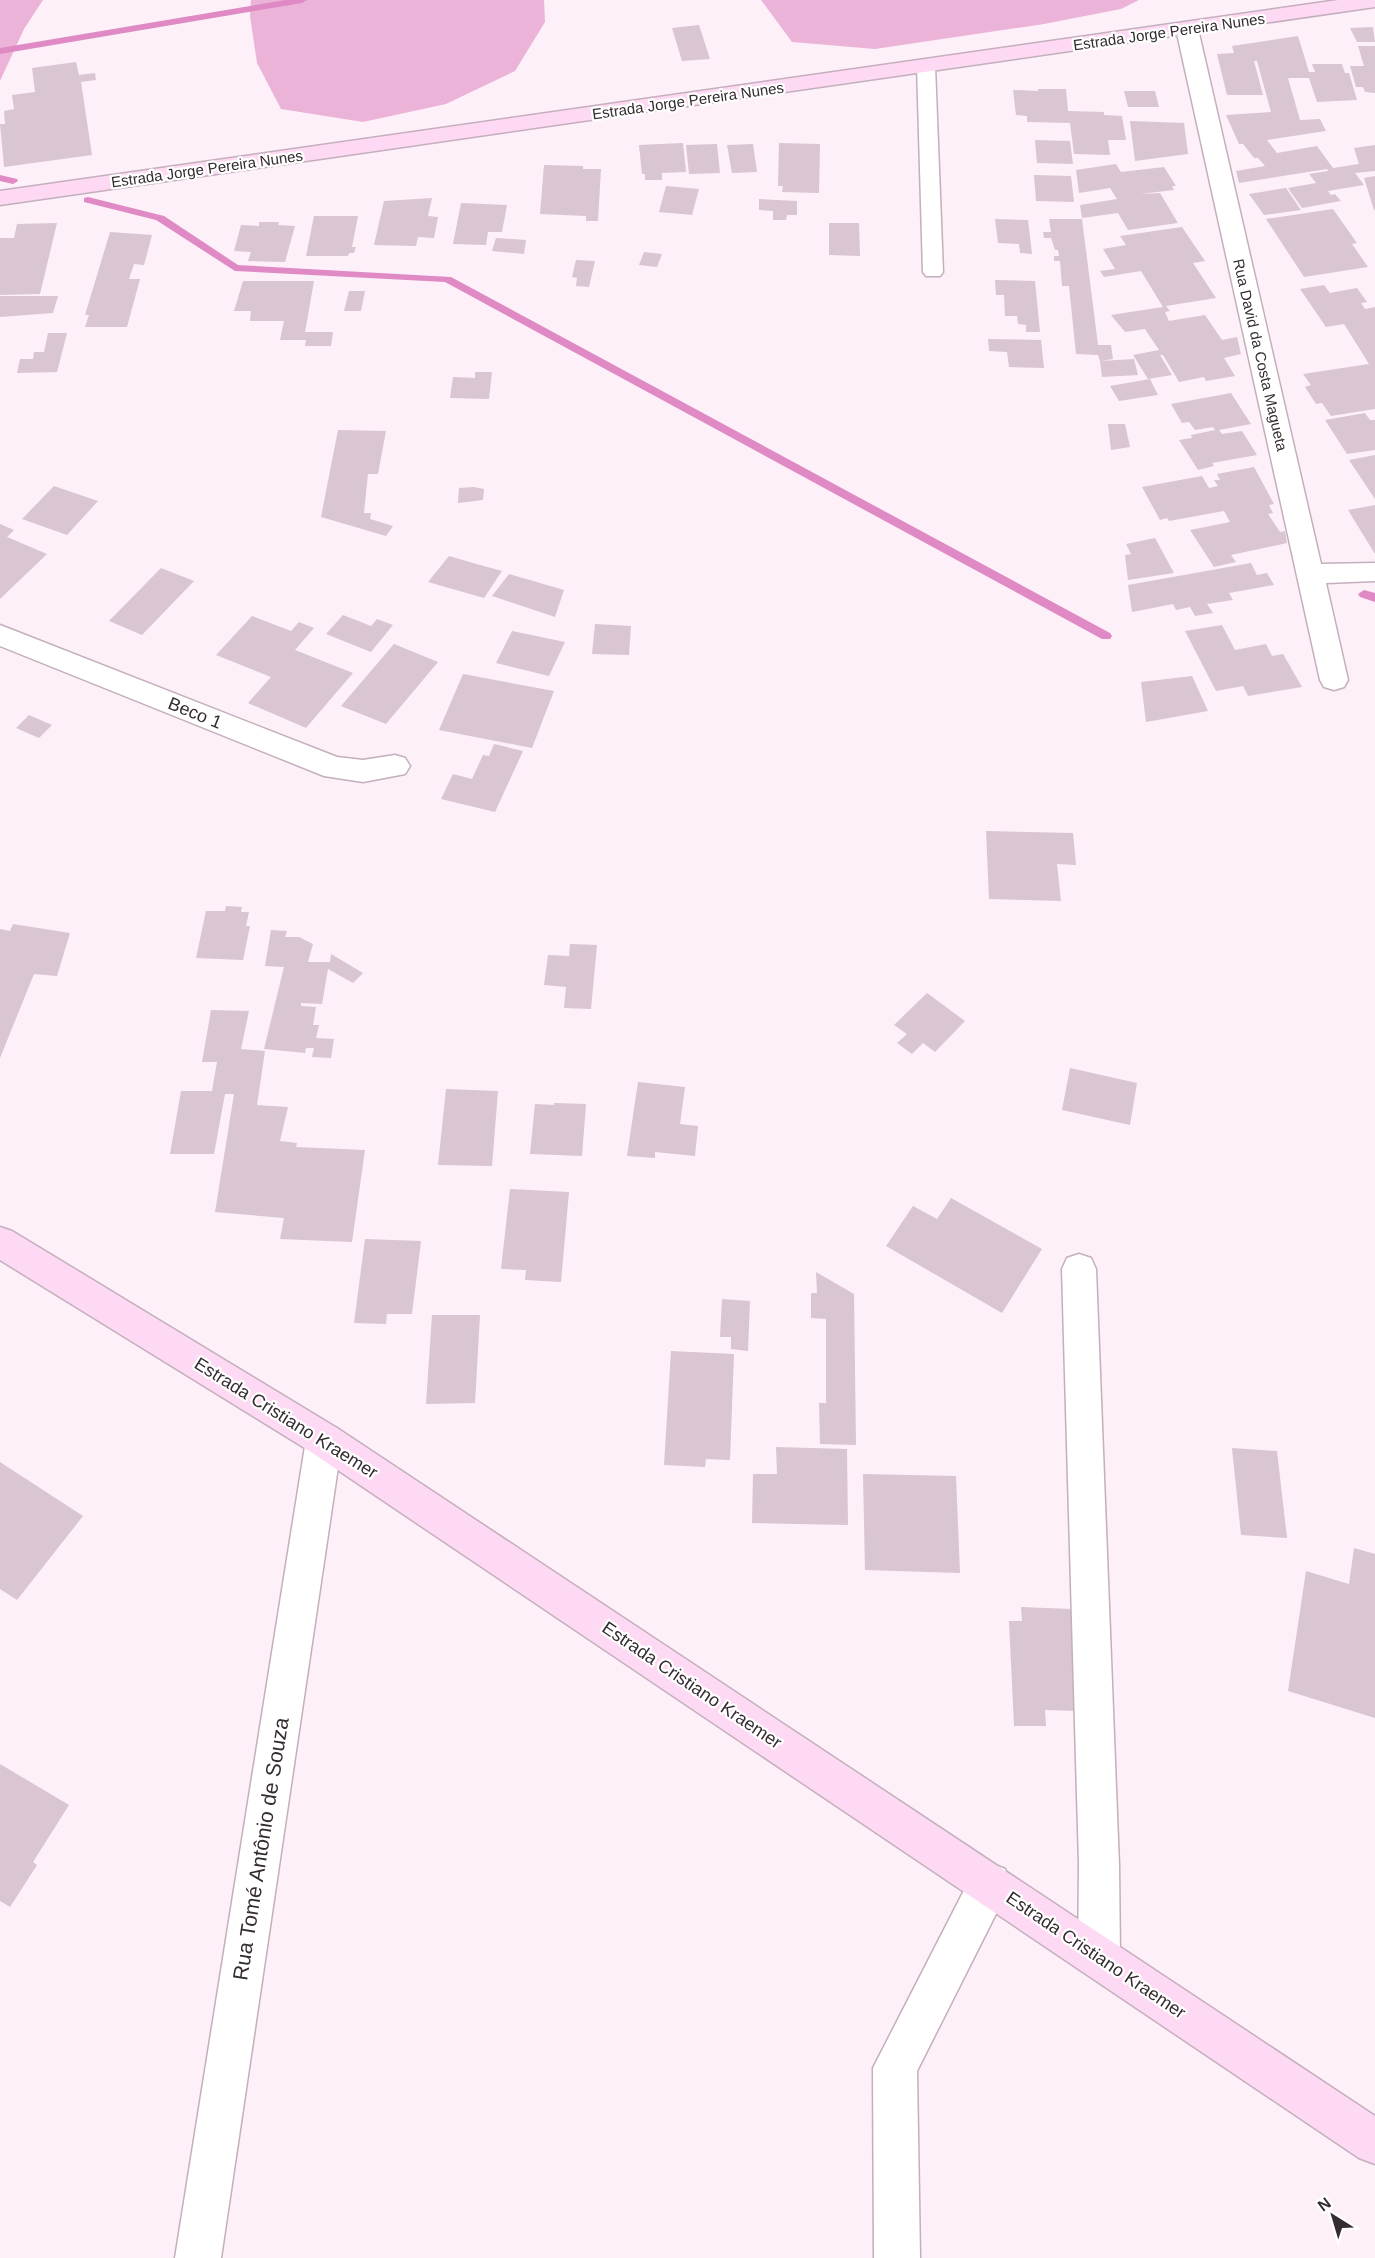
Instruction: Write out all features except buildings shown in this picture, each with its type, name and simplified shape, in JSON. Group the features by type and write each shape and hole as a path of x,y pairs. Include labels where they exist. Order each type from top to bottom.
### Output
{"street":[{"name":"Estrada Jorge Pereira Nunes","path":"0,198 1375,1"},
{"name":"Rua David da Costa Magueta","path":"1187,29 1334,680"},
{"path":"1310,574 1375,572"},
{"name":"Beco 1","path":"0,635 334,768 363,771 395,766"},
{"name":"Estrada Cristiano Kraemer","path":"0,1242 324,1440 1375,2142"},
{"path":"1079,1269 1099,1865 1099,1957"},
{"name":"Rua Tomé Antônio de Souza","path":"198,2258 324,1440"},
{"path":"897,2258 895,2068 990,1884"}],"lane":[{"path":"926,66 933,272"}],"shaded area":[{"path":"0,0 43,0 24,29 0,81"},
{"path":"251,0 544,0 545,22 515,71 446,104 363,122 281,109 257,63 250,16"},
{"path":"761,0 1139,0 1121,9 1044,24 875,49 792,42"}],"waterway":[{"path":"0,51 302,0"},
{"path":"0,178 13,181"},
{"path":"88,200 160,218 235,268 447,279 1106,636"},
{"path":"1364,594 1375,598"}]}
